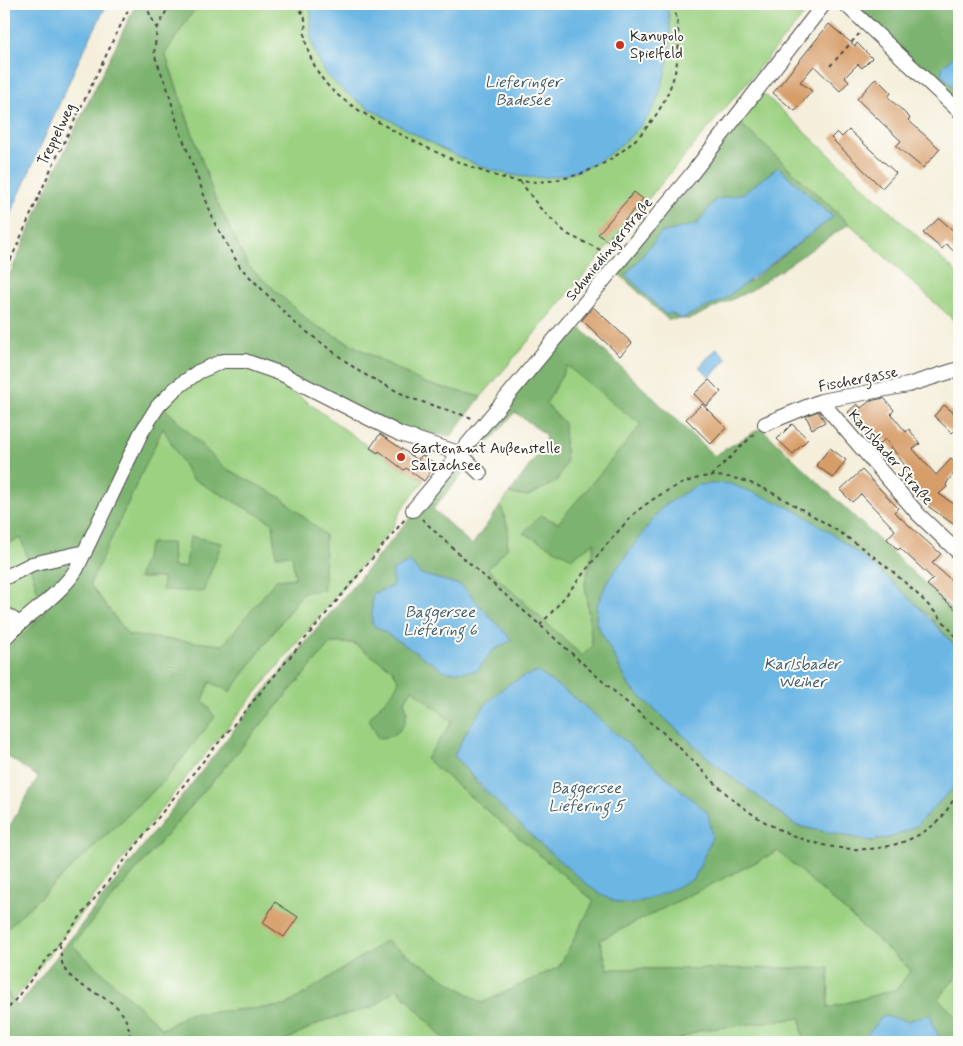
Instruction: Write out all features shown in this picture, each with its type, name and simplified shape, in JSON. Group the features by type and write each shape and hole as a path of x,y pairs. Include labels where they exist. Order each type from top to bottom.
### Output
{"street":[{"name":"Schmiedingerstraße","path":"413,510 484,422 690,176 824,4"},
{"path":"845,4 959,111"},
{"path":"4,639 18,623 65,586 85,552 142,433 158,406 175,389 198,372 223,361 245,361 282,374 400,434 459,453 480,473"},
{"name":"Fischergasse","path":"765,424 821,401 908,385 959,369"},
{"name":"Karlsbader Straße","path":"821,401 919,515 959,553"},
{"path":"4,578 32,564 85,552"},
{"path":"4,613 18,623"}],"path":[{"name":"Treppelweg","path":"4,275 50,171 131,4"},
{"path":"145,4 157,29"},
{"path":"170,4 157,29 154,54 168,90 178,126 215,224 240,268 295,323 360,372 410,398 484,422"},
{"path":"295,4 304,17 305,37 314,66 322,80 345,101 375,120 450,158 498,177 520,181 553,179 590,170 619,154 646,130 661,108 674,72 678,29 673,4"},
{"path":"830,66 867,25"},
{"path":"520,181 540,208 567,234 621,260"},
{"path":"711,476 765,424"},
{"path":"540,625 560,604 604,548 641,508 691,480 711,476 734,478 756,484 820,519 871,554 904,582 946,624 959,641"},
{"path":"4,1014 190,777 413,510 469,565 540,625 618,697 658,729 727,794 754,815 786,832 848,849 872,850 890,846 910,838 938,820 959,791"},
{"path":"60,945 63,967 77,981 120,1009 128,1020 131,1042"},
{"path":"121,1042 130,1034"}],"green space":[{"path":"136,4 198,4 165,54 214,196 248,266 311,323 424,383 481,397 451,436 405,431 221,355 164,407 223,467 282,498 325,535 324,590 303,592 230,692 210,682 203,700 215,717 164,781 4,931 4,836 38,777 4,754 4,653 45,614 21,538 4,545 4,288 54,173","holes":["163,428 191,478 273,523 276,556 292,555 295,578 276,580 223,645 128,635 90,584"]},
{"path":"198,4 813,4 481,397 424,383 311,323 248,266 214,196 165,53"},
{"path":"851,4 959,4 959,51 943,66 945,79 959,93 959,106"},
{"path":"763,93 959,275 959,325 739,122"},
{"path":"739,122 849,224 750,291 690,319 681,319 667,319 616,271","holes":["778,167 833,217 752,280 681,319 671,313 661,233 697,224 715,200 744,193"]},
{"path":"573,321 714,456 761,428 959,616 959,651 929,616 858,554 596,623 630,687 716,765 797,826 871,841 893,837 916,826 959,782 959,973 938,999 959,1019 959,1042 943,1042 932,1025 930,1015 909,1021 883,1016 862,1042 803,1042 801,1018 701,1030 672,1042 447,1042 397,988 373,1007 323,1021 282,1042 4,1042 4,988 17,1007 259,698 457,462 466,470 433,509 472,545 501,505 508,528 507,548 488,569 582,656 592,646 585,583 595,542 572,558 523,533 541,515 558,523 641,425 567,366 546,404 564,423 566,463 556,482 528,496 509,494 546,443 545,434 515,412 474,460 464,453","holes":["410,562 420,574 461,585 512,640 492,651 477,671 404,644 372,624 372,594 393,586","331,643 353,643 392,669 399,681 369,719 378,738 392,735 402,728 406,716 404,702 412,689 452,722 426,759 594,901 559,967 482,1003 386,941 285,1006 188,1014 163,1029 72,945","575,698 619,738 483,790 454,755 468,729","778,851 911,970 897,989 828,1008 829,968 607,969 600,940"]},
{"path":"224,365 246,366 281,383 377,453 379,451 404,470 406,468 424,481 401,510 393,527 188,775 13,1001 4,988 4,931 164,781 214,717 203,700 210,682 230,692 303,592 282,498 223,467 164,407 199,375"},
{"path":"567,366 642,425 558,524 523,533 595,541 585,583 592,646 582,656 488,569 507,548 508,528 501,505 509,494 528,496 564,423 546,404"},
{"path":"163,427 191,478 274,523 276,556 292,554 295,578 276,581 223,646 128,635 90,584","holes":["172,543 173,567 186,567 163,590 163,578"]},
{"path":"190,536 222,543 203,592 162,590 163,578 138,578 150,543 172,543 173,567 186,567"},
{"path":"21,538 45,614 4,653 4,545"},
{"path":"331,643 353,643 392,669 399,681 393,694 379,706 408,713 404,702 412,689 453,722 426,759 594,901 559,967 482,1003 386,942 285,1006 188,1014 163,1029 72,945"},
{"path":"778,851 911,970 897,989 828,1008 828,968 608,969 600,940"},
{"path":"959,973 959,1019 938,999"},
{"path":"397,988 447,1042 282,1042 323,1021 373,1007"},
{"path":"801,1018 803,1042 672,1042 701,1030"}],"water":[{"path":"4,4 107,4 77,64 4,229"},
{"name":"Lieferinger Badesee","path":"309,4 666,4 670,26 670,48 657,101 643,123 631,136 590,166 563,175 535,178 508,174 454,155 349,95 331,79 317,58 312,41"},
{"path":"959,51 959,93 941,74 943,66"},
{"path":"778,167 833,217 723,300 681,319 671,313 666,315 626,275 661,233 697,224 715,200 744,193"},
{"path":"717,348 727,359 710,377 699,367"},
{"name":"Karlsbader Weiher","path":"728,483 796,511 847,545 906,595 959,651 959,782 916,826 893,837 871,841 797,826 716,765 630,687 596,623 597,605 608,580 662,507 697,485"},
{"name":"Baggersee Liefering 6","path":"410,562 420,574 461,585 512,640 492,651 477,671 446,672 372,624 372,594 393,586 393,570"},
{"name":"Baggersee Liefering 5","path":"538,672 575,698 708,813 712,838 694,879 639,902 622,903 608,898 586,884 523,828 454,755 469,728 487,703 509,684"},
{"path":"931,1014 932,1025 943,1042 861,1042 883,1016 908,1021"}],"building":[{"path":"829,24 855,46 857,43 872,58 862,68 858,64 845,77 849,81 840,91 814,66 800,82 812,91 795,111 773,93"},
{"path":"876,78 891,93 888,97 910,118 908,120 940,149 923,168 896,146 901,141 857,99"},
{"path":"849,130 896,173 882,188 831,138 837,132 842,137"},
{"path":"634,192 643,199 607,241 598,234"},
{"path":"939,218 956,233 952,237 959,243 959,256 946,244 942,249 923,233"},
{"path":"593,307 632,343 620,356 582,320"},
{"path":"709,380 721,392 706,406 694,394"},
{"path":"884,398 894,410 891,414 906,432 909,429 920,444 913,449 936,475 951,459 959,467 948,481 947,487 939,494 959,507 959,528 929,507 916,493 918,491 902,473 907,468 885,439 879,445 848,412 857,404 861,408 870,401"},
{"path":"702,404 726,428 711,444 686,419"},
{"path":"944,405 959,417 959,426 952,433 934,416"},
{"path":"818,411 825,422 812,429 806,416"},
{"path":"792,424 808,439 793,454 777,439"},
{"name":"Gartenamt Außenstelle Salzachsee","path":"380,434 418,460 422,455 436,464 424,481 406,468 404,470 379,451 378,453 370,448"},
{"path":"830,448 846,460 833,478 816,465"},
{"path":"862,470 898,508 894,512 941,554 932,563 959,587 959,612 927,585 933,579 900,548 898,550 887,539 895,530 861,494 852,502 840,490"},
{"path":"275,902 298,917 284,937 263,923"}],"place":[{"name":"Kanupolo Spielfeld","path":"620,45"},
{"name":"Gartenamt Außenstelle Salzachsee","path":"401,457"}]}
